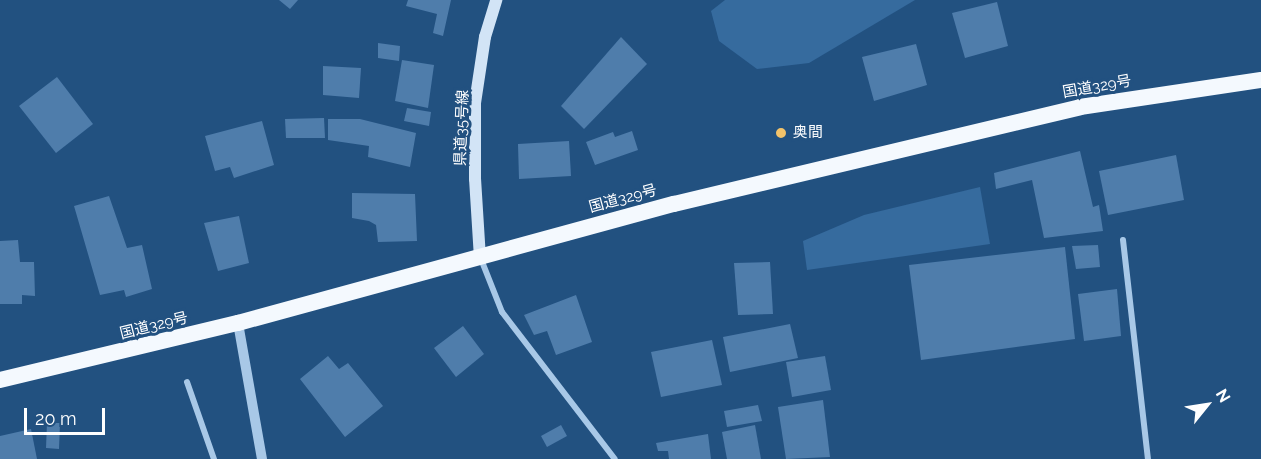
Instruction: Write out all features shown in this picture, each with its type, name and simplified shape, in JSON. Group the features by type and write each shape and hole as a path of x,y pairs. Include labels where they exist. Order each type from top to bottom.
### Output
{"highway":[{"name":"国道329号","path":"0,380 238,324 674,204 1080,107 1261,80"}],"main road":[{"name":"県道35号線","path":"480,258 475,179 475,103 484,37 496,0"}],"street":[{"path":"1123,240 1148,459"},
{"path":"480,258 502,312 615,459"},
{"path":"238,324 262,459"},
{"path":"187,382 214,459"}],"shaded area":[{"path":"725,0 915,0 809,63 757,69 719,41 711,11"},
{"path":"980,187 990,244 807,270 803,241 864,215"}],"building":[{"path":"279,0 298,0 290,9"},
{"path":"408,0 451,0 443,36 433,33 437,14 406,6"},
{"path":"997,2 1008,46 965,58 952,13"},
{"path":"621,37 647,64 584,129 561,106"},
{"path":"378,43 400,46 399,61 378,58"},
{"path":"916,44 927,85 874,101 862,57"},
{"path":"402,60 434,65 428,108 395,101"},
{"path":"323,66 361,68 359,98 323,95"},
{"path":"57,77 93,124 56,153 19,106"},
{"path":"407,108 431,112 429,126 404,121"},
{"path":"324,118 325,138 286,138 285,119"},
{"path":"328,119 360,119 416,133 410,167 368,157 369,146 328,140"},
{"path":"262,121 274,165 234,178 230,167 215,171 205,136"},
{"path":"632,131 638,150 595,165 586,142 613,132 615,137"},
{"path":"569,141 571,176 519,179 518,144"},
{"path":"1080,151 1093,207 1099,205 1103,231 1044,238 1032,180 996,189 994,173"},
{"path":"1176,155 1184,200 1108,215 1099,171"},
{"path":"352,193 415,194 417,241 378,242 376,225 369,221 352,218"},
{"path":"109,196 127,248 142,245 152,289 126,297 124,290 100,295 74,206"},
{"path":"239,216 249,263 218,271 204,223"},
{"path":"18,240 20,262 34,262 35,296 22,295 22,304 0,304 0,241"},
{"path":"1098,245 1100,267 1076,269 1072,246"},
{"path":"1065,247 1075,339 921,360 909,265"},
{"path":"770,262 773,314 738,315 734,263"},
{"path":"1117,289 1121,336 1084,341 1078,294"},
{"path":"576,295 592,342 556,355 547,331 534,335 524,315"},
{"path":"790,324 798,358 730,372 723,337"},
{"path":"463,326 484,354 456,377 434,348"},
{"path":"712,340 722,385 661,397 651,352"},
{"path":"328,356 339,369 348,363 383,406 345,437 300,379"},
{"path":"825,356 831,390 792,397 786,362"},
{"path":"823,400 830,457 786,459 778,407"},
{"path":"758,405 762,421 727,427 724,411"},
{"path":"47,423 60,423 59,449 46,448"},
{"path":"561,425 567,436 547,447 541,436"},
{"path":"755,425 761,459 727,459 722,432"},
{"path":"31,429 37,459 0,459 0,436"},
{"path":"708,434 711,459 669,459 668,451 658,451 656,443"}],"place":[{"name":"奥間","path":"781,133"}]}
